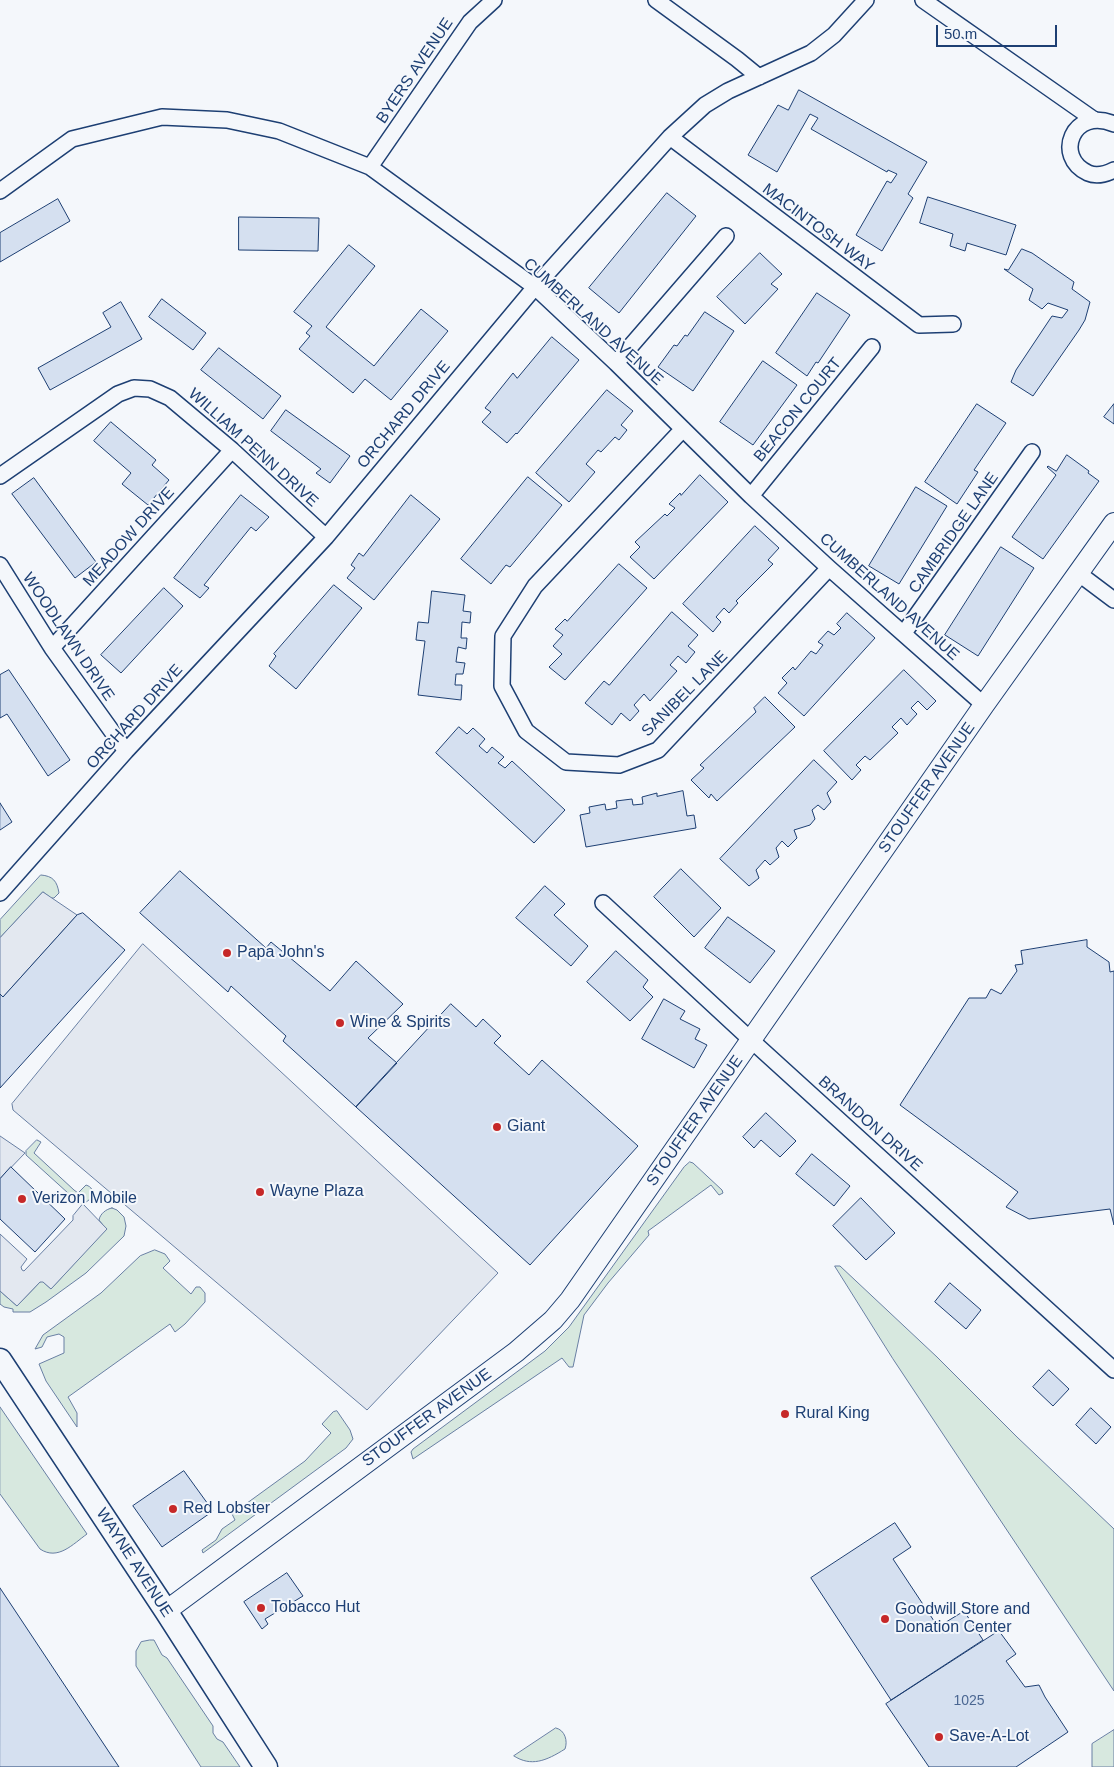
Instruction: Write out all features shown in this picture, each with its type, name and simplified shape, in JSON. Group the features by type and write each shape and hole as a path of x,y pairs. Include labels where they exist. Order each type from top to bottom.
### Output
{"main road":[{"name":"WAYNE AVENUE","path":"0,1360 166,1611 266,1767"}],"street":[{"name":"BYERS AVENUE","path":"370,167 470,22 494,0"},
{"path":"656,0 759,77"},
{"name":"ORCHARD DRIVE","path":"0,893 126,752 326,537 534,287 670,137 705,106 728,92 811,52 834,35 866,0"},
{"path":"923,0 1093,119 1104,120 1114,124"},
{"name":"CUMBERLAND AVENUE","path":"0,191 72,139 162,117 227,120 279,131 370,167 534,287 616,363 751,496 829,568 984,705"},
{"path":"1093,119 1075,131 1070,141 1070,152 1074,162 1081,170 1091,174 1102,175 1114,170"},
{"name":"MACINTOSH WAY","path":"670,137 919,325 953,324"},
{"path":"616,363 726,236"},
{"name":"BEACON COURT","path":"751,496 872,347"},
{"name":"WILLIAM PENN DRIVE","path":"0,476 118,394 134,388 150,389 170,398 232,450 326,537"},
{"name":"SANIBEL LANE","path":"683,429 535,586 503,636 502,686 526,731 566,762 618,765 658,750 829,568"},
{"name":"MEADOW DRIVE","path":"52,648 232,450"},
{"name":"CAMBRIDGE LANE","path":"904,633 1032,452"},
{"name":"STOUFFER AVENUE","path":"166,1611 516,1352 553,1320 570,1300 984,705 1114,523"},
{"name":"WOODLAWN DRIVE","path":"0,565 52,648 126,752"},
{"path":"1078,573 1114,600"},
{"name":"BRANDON DRIVE","path":"604,903 751,1040 1114,1370"}],"shaded area":[{"path":"41,875 54,880 59,893 54,898 51,898 43,892 0,938 0,920"},
{"path":"43,892 77,915 3,997 0,994 0,938"},
{"name":"Wayne Plaza","path":"143,944 498,1273 367,1410 13,1110 12,1104"},
{"path":"0,1136 25,1153 0,1179"},
{"path":"37,1140 41,1142 34,1153 78,1193 86,1185 90,1187 92,1189 92,1197 89,1200 85,1203 79,1203 26,1155 26,1151"},
{"path":"690,1162 722,1190 723,1193 719,1195 711,1185 648,1231 649,1235 608,1283 584,1315 573,1367 569,1367 562,1358 413,1459 411,1452 413,1449 545,1351 569,1327 684,1167"},
{"path":"83,1204 107,1229 51,1289 43,1282 40,1282 17,1306 0,1291 0,1234 27,1259 21,1267 24,1271 73,1220 73,1216"},
{"path":"112,1208 124,1217 126,1226 124,1236 86,1273 30,1312 13,1312 13,1309 0,1304 0,1291 17,1306 42,1281 51,1289 106,1229 99,1220 104,1212"},
{"path":"155,1250 165,1254 170,1261 163,1268 191,1294 196,1287 200,1287 205,1293 205,1302 175,1332 170,1324 68,1397 77,1413 77,1427 46,1381 39,1364 64,1353 64,1337 59,1334 47,1337 42,1347 35,1349 43,1335 101,1293 140,1256"},
{"path":"835,1266 840,1266 937,1357 1017,1437 1114,1529 1114,1691 893,1359"},
{"path":"0,1407 87,1534 65,1550 53,1553 40,1549 0,1494"},
{"path":"337,1411 350,1430 353,1439 346,1448 203,1553 202,1550 216,1540 222,1529 235,1520 232,1514 305,1461 331,1433 322,1424 333,1412"},
{"path":"154,1640 162,1655 167,1658 213,1726 213,1733 217,1739 223,1742 240,1767 201,1767 136,1666 136,1651 141,1642"},
{"path":"556,1728 562,1731 565,1736 565,1749 551,1757 533,1762 514,1756"},
{"path":"1114,1730 1114,1767 1092,1767 1092,1744"}],"building":[{"path":"799,90 927,162 908,194 913,198 882,251 856,235 887,181 891,183 897,174 888,170 887,172 811,129 818,118 810,114 777,172 748,155 778,105 788,110"},
{"path":"667,193 696,216 619,313 589,288"},
{"path":"928,197 1016,225 1006,255 967,243 965,251 950,246 953,234 920,223"},
{"path":"58,199 70,221 0,262 0,233"},
{"path":"239,217 319,218 318,251 239,250"},
{"path":"349,245 375,266 326,327 374,366 421,309 448,331 391,400 365,379 353,393 299,349 310,336 306,333 312,326 294,312"},
{"path":"1022,249 1032,253 1074,282 1072,289 1090,302 1085,320 1079,330 1033,396 1011,382 1016,370 1052,316 1062,318 1068,310 1048,303 1042,309 1029,300 1033,289 1004,269 1008,270"},
{"path":"760,253 782,274 771,284 778,289 745,324 717,297"},
{"path":"817,293 850,315 818,363 816,362 807,376 776,353"},
{"path":"162,299 206,333 193,350 149,317"},
{"path":"121,302 142,339 50,390 38,368 111,327 103,313"},
{"path":"705,312 734,331 693,391 658,367 674,345 677,346 685,335 687,336"},
{"path":"552,337 579,360 517,434 507,443 482,422 491,412 485,408 513,373 517,378"},
{"path":"219,348 281,396 263,419 201,370"},
{"path":"763,361 797,385 753,445 720,422"},
{"path":"607,390 633,411 621,425 627,430 619,440 615,437 601,452 598,450 586,464 595,472 569,502 536,473"},
{"path":"977,404 1006,423 974,470 978,472 957,504 925,482"},
{"path":"1114,404 1114,424 1104,417"},
{"path":"286,410 350,456 330,483 316,473 321,469 271,431"},
{"path":"111,422 156,460 152,465 169,480 148,505 122,484 131,473 94,441"},
{"path":"1067,455 1099,481 1043,559 1012,537 1056,475 1047,467 1056,471"},
{"path":"700,475 728,502 654,579 630,557 640,547 635,542 665,514 667,516 675,508 669,504 680,493 681,495"},
{"path":"528,477 562,505 510,567 506,565 491,584 461,559"},
{"path":"34,478 96,562 75,578 12,494"},
{"path":"916,487 947,506 899,584 869,566"},
{"path":"241,495 269,517 256,531 251,527 204,585 209,588 200,598 174,578"},
{"path":"411,495 440,519 374,600 347,578 355,568 351,565 359,553 363,556"},
{"path":"755,526 779,548 768,560 773,564 736,601 738,603 729,613 724,608 716,617 721,622 713,632 683,604"},
{"path":"1001,547 1034,568 978,656 945,635"},
{"path":"619,564 647,588 565,680 549,667 562,654 553,646 563,635 555,629 565,619 567,621"},
{"path":"334,585 362,608 296,689 269,666 276,656 274,654"},
{"path":"164,588 183,606 121,673 101,655"},
{"path":"432,591 465,595 463,611 471,612 470,623 462,622 461,638 467,638 466,649 458,647 456,662 465,663 463,674 456,674 455,685 462,685 461,700 418,695 425,641 416,640 418,622 428,623"},
{"path":"672,612 698,635 688,646 695,652 686,663 678,656 670,665 677,671 650,701 644,694 634,705 639,711 630,721 621,713 612,725 585,703 604,681 609,685"},
{"path":"847,613 875,638 804,716 778,693 787,683 782,678 793,667 795,670 811,651 816,654 823,645 818,642 828,631 834,635 841,628 837,624"},
{"path":"9,670 70,760 48,776 7,714 0,718 0,675"},
{"path":"904,670 936,701 927,710 918,701 911,708 917,714 907,725 901,718 892,727 898,733 870,760 865,756 856,765 861,770 852,780 824,751"},
{"path":"765,697 795,727 717,801 711,794 709,798 691,780 704,768 700,765 756,712 754,708"},
{"path":"459,727 467,734 473,728 485,739 479,746 487,753 492,747 504,757 498,763 505,768 512,761 565,810 534,843 436,753"},
{"path":"814,760 837,782 827,793 831,802 824,810 818,805 812,810 815,819 810,825 794,830 797,838 788,847 782,841 776,848 779,857 770,865 765,860 756,870 759,878 749,886 720,859"},
{"path":"683,791 687,816 694,815 696,828 586,847 580,815 590,813 589,807 605,804 606,810 617,808 616,801 632,799 633,805 643,804 642,797 657,793 657,796"},
{"path":"0,803 12,822 0,830"},
{"path":"681,869 721,908 694,937 654,897"},
{"path":"180,871 266,948 271,942 330,991 356,961 403,1004 368,1038 397,1063 356,1107 283,1041 286,1036 231,986 228,992 140,913"},
{"path":"545,886 565,904 554,915 588,946 571,966 516,918"},
{"path":"83,913 125,950 0,1088 0,994 3,997 77,915"},
{"path":"728,917 775,951 750,983 705,948"},
{"path":"1087,940 1087,947 1109,962 1110,972 1114,971 1114,1225 1110,1209 1029,1219 1006,1207 1018,1192 900,1105 969,998 986,998 991,989 1001,994 1017,971 1015,965 1023,964 1021,951"},
{"path":"616,951 648,980 643,987 653,997 630,1021 587,982"},
{"path":"664,999 685,1011 680,1019 700,1029 695,1039 707,1045 694,1068 642,1039"},
{"name":"Giant","path":"451,1004 476,1027 483,1019 501,1036 494,1043 529,1075 542,1060 638,1146 530,1265 356,1107"},
{"path":"766,1113 796,1141 780,1157 761,1140 754,1148 743,1137"},
{"path":"812,1154 850,1186 834,1206 796,1174"},
{"name":"Verizon Mobile","path":"11,1167 65,1219 35,1252 0,1219 0,1179"},
{"path":"861,1198 895,1233 866,1260 833,1226"},
{"path":"950,1283 981,1310 966,1329 935,1302"},
{"path":"1049,1370 1069,1389 1053,1406 1033,1387"},
{"path":"1091,1408 1111,1427 1096,1444 1076,1425"},
{"name":"Red Lobster","path":"184,1471 213,1511 162,1547 133,1506"},
{"name":"Goodwill Store and Donation Center","path":"895,1523 911,1547 893,1559 938,1627 964,1611 983,1640 891,1700 811,1578"},
{"path":"287,1573 303,1596 265,1619 268,1624 262,1629 244,1602"},
{"path":"0,1588 119,1767 0,1767"},
{"path":"999,1631 1016,1654 1006,1661 1025,1687 1039,1685 1068,1732 1016,1767 929,1767 886,1704"}],"place":[{"name":"Papa John's","path":"227,953"},
{"name":"Wine & Spirits","path":"340,1023"},
{"name":"Giant","path":"497,1127"},
{"name":"Wayne Plaza","path":"260,1192"},
{"name":"Verizon Mobile","path":"22,1199"},
{"name":"Rural King","path":"785,1414"},
{"name":"Red Lobster","path":"173,1509"},
{"name":"Tobacco Hut","path":"261,1608"},
{"name":"Goodwill Store and Donation Center","path":"885,1619"},
{"name":"Save-A-Lot","path":"939,1737"}]}
